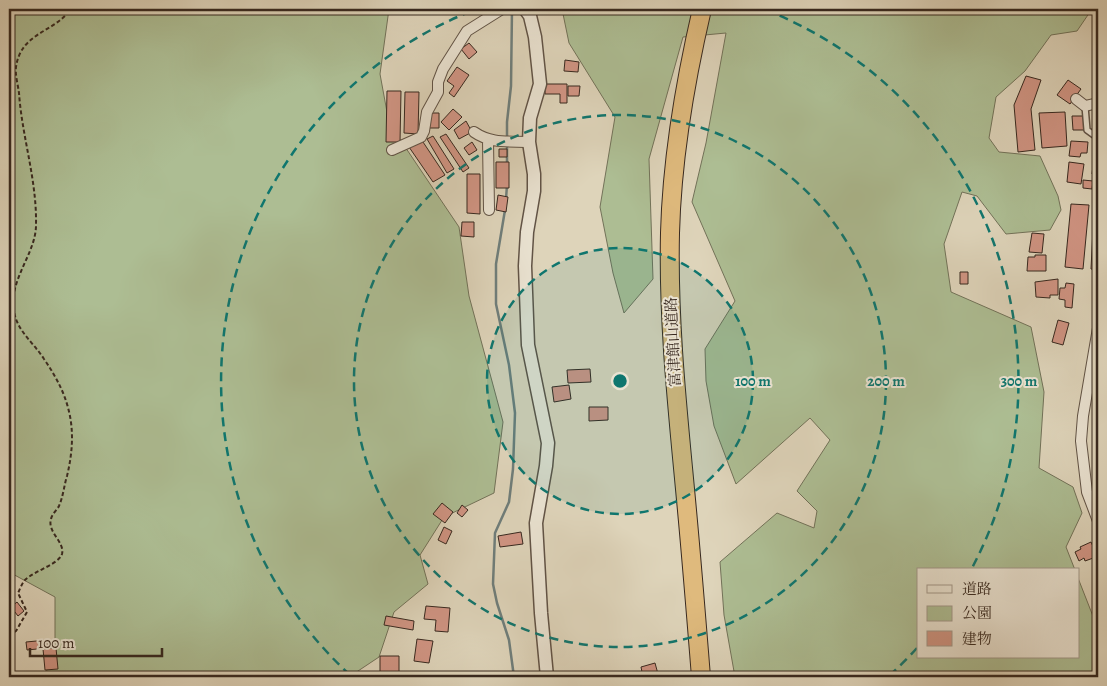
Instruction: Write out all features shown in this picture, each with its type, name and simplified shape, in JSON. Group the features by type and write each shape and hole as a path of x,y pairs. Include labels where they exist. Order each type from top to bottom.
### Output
{"highway":[{"name":"富津館山道路","path":"701,677 676,397 670,295 670,232 675,158 685,88 702,9"}],"street":[{"path":"392,150 421,137 424,131 427,112 438,92 438,82 447,62 467,31 502,9"},
{"path":"526,9 530,16 535,37 540,84 530,118 529,142 534,174 534,191 527,232 525,266 528,345 548,443 536,523 547,677"},
{"path":"1076,99 1085,106 1098,104"},
{"path":"474,132 488,140 529,142"},
{"path":"488,140 489,210"},
{"path":"1098,328 1082,416 1081,441 1087,492 1098,521"}],"lane":[{"path":"1085,106 1087,130 1098,138"}],"path":[{"path":"9,635 16,631 27,612 18,593 25,580 57,561 62,554 62,547 52,529 51,519 59,505 70,462 73,441 72,418 65,396 43,356 21,332 13,310 13,294 17,279 33,241 36,228 36,214 16,68 23,47 30,39 60,21 71,9"}],"green space":[{"path":"9,9 389,9 380,74 389,123 459,227 469,296 503,422 494,493 444,517 420,555 428,584 394,612 379,657 349,677 44,677 55,651 55,597 9,572"},
{"path":"562,9 1092,9 1077,31 1051,35 1025,71 996,97 989,138 999,152 1040,156 1058,196 1061,210 1050,230 1006,234 977,196 962,192 944,244 951,292 1031,327 1044,392 1039,468 1073,487 1082,513 1066,547 1074,568 917,568 917,658 1080,658 1080,583 1098,629 1098,677 735,677 724,615 720,562 777,513 814,528 817,511 797,491 830,440 810,418 736,484 714,426 706,381 705,349 735,301 692,202 706,143 726,33 683,37 649,159 653,279 624,313 613,273 600,207 615,117 569,43"}],"building":[{"path":"469,43 477,52 469,59 461,49"},
{"path":"565,60 579,62 578,72 564,71"},
{"path":"457,67 469,75 454,97 449,93 454,86 447,81"},
{"path":"1026,76 1041,80 1031,109 1035,150 1018,152 1014,105"},
{"path":"1068,80 1081,89 1070,104 1057,95"},
{"path":"545,84 567,84 567,103 560,103 560,94 545,94"},
{"path":"568,86 580,86 579,96 568,96"},
{"path":"387,91 401,91 400,142 386,142"},
{"path":"405,92 419,92 418,134 404,133"},
{"path":"453,109 462,117 449,130 441,122"},
{"path":"1065,112 1067,146 1042,148 1039,113"},
{"path":"429,113 439,113 439,128 429,128"},
{"path":"1072,116 1084,116 1085,130 1073,130"},
{"path":"466,121 472,132 459,139 454,130"},
{"path":"446,134 469,168 463,172 440,137"},
{"path":"433,136 454,169 447,173 427,139"},
{"path":"421,139 445,175 433,182 409,147"},
{"path":"1071,141 1088,142 1087,153 1081,153 1080,157 1069,156"},
{"path":"472,142 477,150 469,155 464,148"},
{"path":"499,149 507,149 507,157 499,157"},
{"path":"1094,156 1098,156 1098,175 1092,174"},
{"path":"496,162 509,162 509,188 496,188"},
{"path":"1069,162 1084,164 1081,184 1067,182"},
{"path":"467,174 480,174 480,214 467,213"},
{"path":"1083,180 1093,181 1092,189 1083,188"},
{"path":"498,195 508,197 506,212 496,210"},
{"path":"1071,204 1089,205 1083,269 1065,267"},
{"path":"1094,209 1098,209 1098,270 1091,269"},
{"path":"462,222 474,222 474,237 461,236"},
{"path":"1032,233 1044,234 1042,253 1029,252"},
{"path":"1035,255 1046,255 1046,271 1027,271 1028,257 1035,257"},
{"path":"960,272 968,272 968,284 960,284"},
{"path":"1058,279 1058,295 1050,295 1050,298 1036,297 1035,282"},
{"path":"1066,283 1074,284 1072,308 1065,307 1065,300 1059,299 1060,288 1065,288"},
{"path":"1058,320 1069,323 1063,345 1052,342"},
{"path":"590,369 591,382 568,383 567,370"},
{"path":"569,385 571,399 554,402 552,387"},
{"path":"589,407 608,407 608,420 589,421"},
{"path":"442,503 453,512 445,523 433,514"},
{"path":"462,505 468,510 462,517 457,513"},
{"path":"444,527 452,531 446,544 438,540"},
{"path":"521,532 523,544 500,547 498,536"},
{"path":"1091,542 1094,549 1098,547 1098,563 1096,557 1085,561 1084,558 1079,561 1075,552 1081,549 1080,547"},
{"path":"17,602 24,611 18,616 11,607"},
{"path":"426,606 450,608 448,632 435,631 436,620 424,619"},
{"path":"386,616 414,621 413,630 384,625"},
{"path":"417,639 433,641 429,663 414,661"},
{"path":"47,640 47,648 27,650 26,642"},
{"path":"56,648 58,669 45,670 43,649"},
{"path":"380,656 399,656 399,673 380,673"},
{"path":"655,663 658,674 643,677 641,667"}],"waterway":[{"path":"507,140 511,86 512,9"},
{"path":"507,145 507,165"},
{"path":"506,199 507,185"},
{"path":"505,210 496,264 496,304 509,365 515,413 513,469 509,502 495,533 493,584 509,640 514,677"}]}
